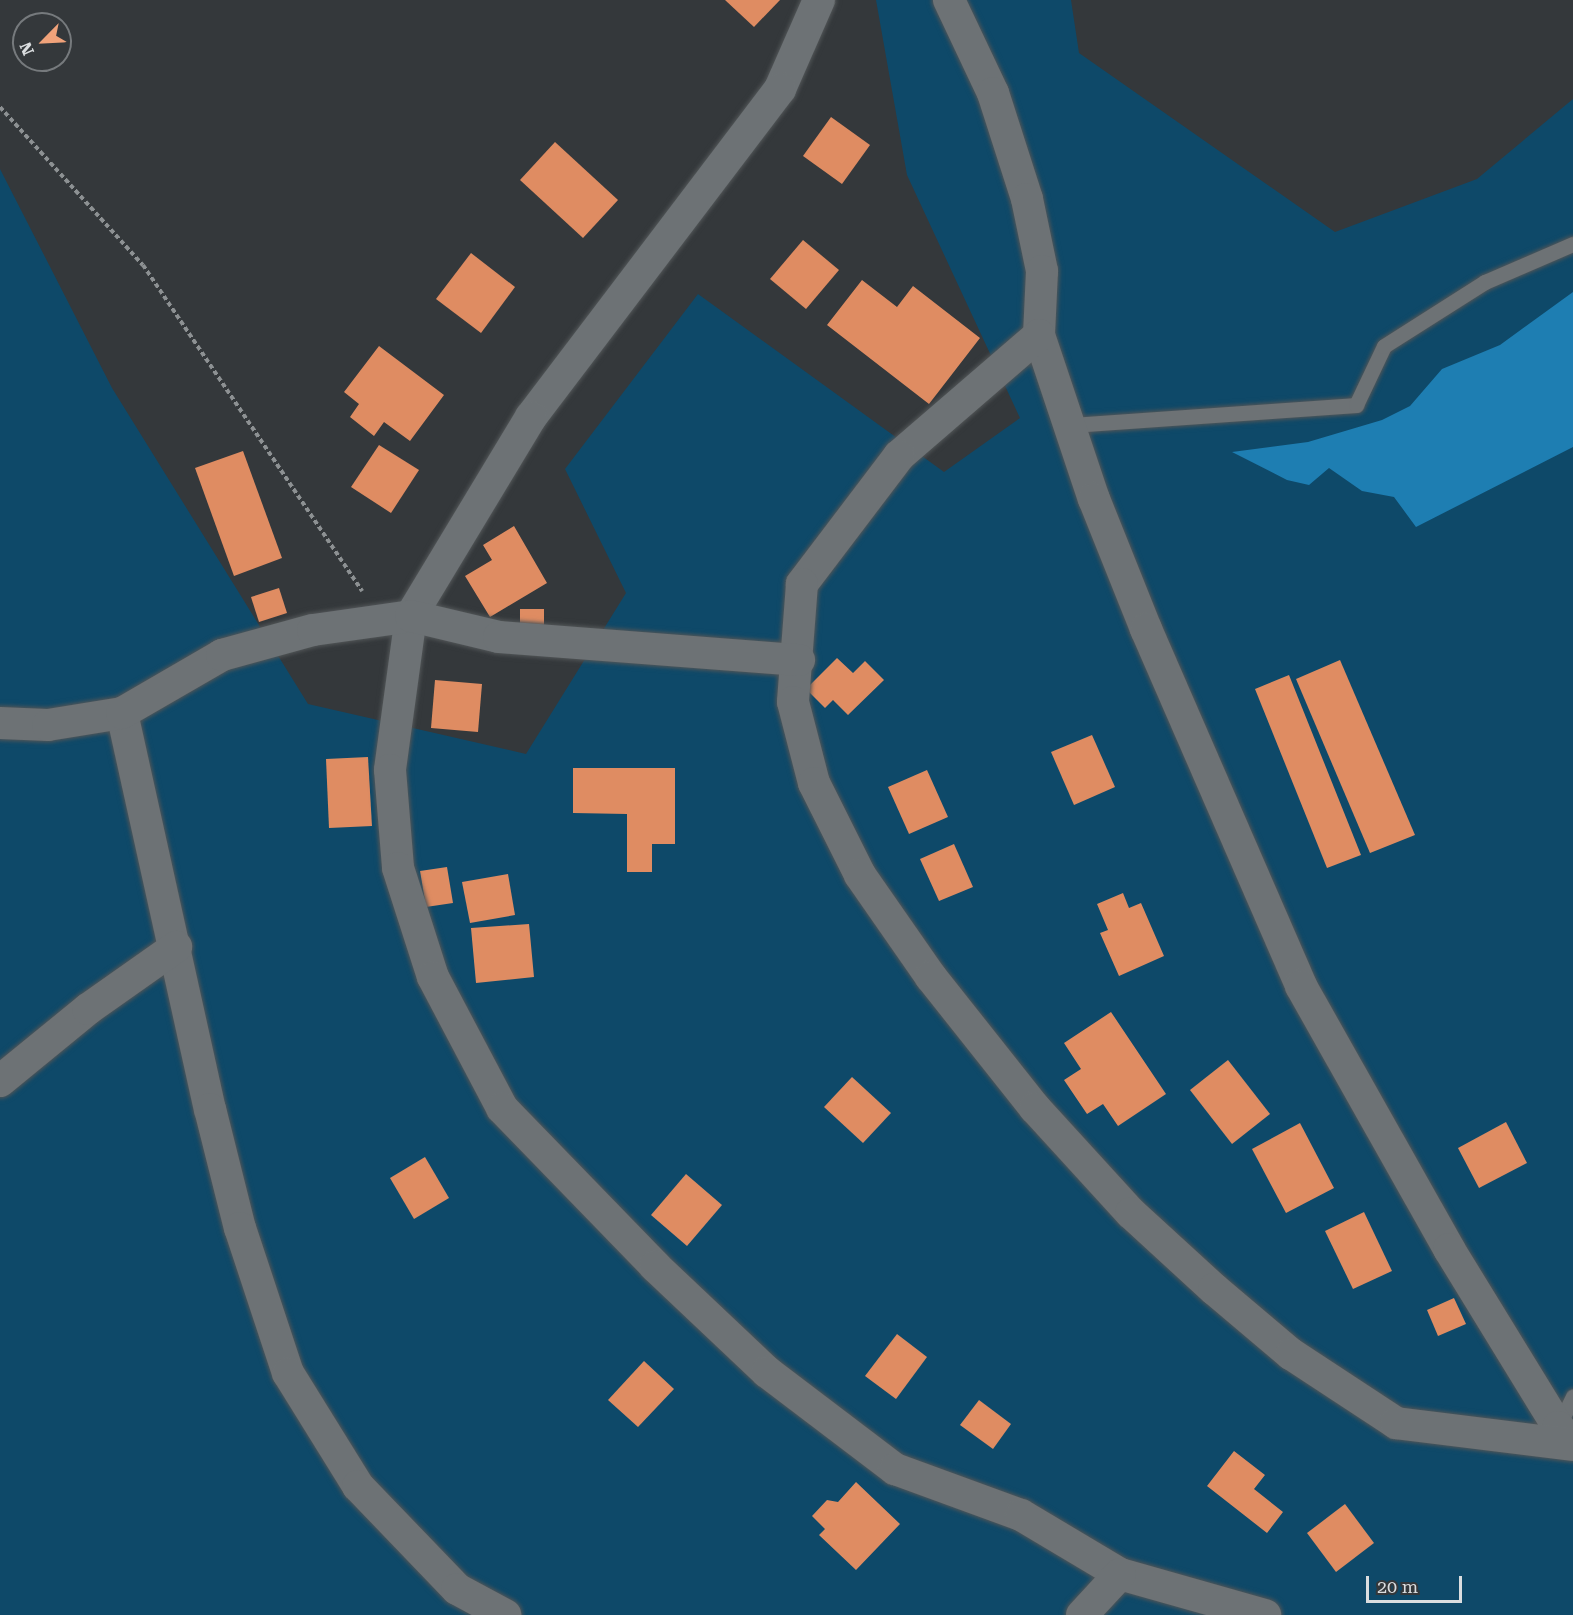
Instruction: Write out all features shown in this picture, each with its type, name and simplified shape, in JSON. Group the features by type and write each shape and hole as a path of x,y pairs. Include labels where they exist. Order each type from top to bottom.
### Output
{"street":[{"path":"819,0 780,89 531,417 397,620 390,770 398,868 433,977 502,1108 655,1266 767,1372 895,1469 1021,1515 1120,1574 1265,1615"},
{"path":"949,0 993,93 1027,199 1042,271 1039,335 1072,425 1094,499 1146,629 1301,986 1449,1249 1568,1439"},
{"path":"1039,335 899,456 802,584 799,660 794,702 814,783 860,875 931,977 1035,1108 1131,1213 1291,1354 1396,1423 1568,1439"},
{"path":"0,723 48,725 122,713 222,655 313,630 397,620 499,637 799,660"},
{"path":"122,713 176,947 210,1109 238,1217 288,1373 358,1486 457,1589 505,1615"},
{"path":"0,1081 88,1009 176,947"},
{"path":"1082,1615 1120,1574"}],"lane":[{"path":"1072,425 1356,405 1384,346 1485,282 1573,244"},
{"path":"1568,1439 1573,1396"}],"path":[{"path":"0,107 143,265 397,620"}],"shaded area":[{"path":"876,0 1071,0 1079,53 1335,232 1477,179 1573,99 1573,1615 0,1615 0,169 112,388 308,704 526,754 626,593 565,469 698,294 944,472 1020,418 907,175"},
{"path":"1573,292 1573,447 1416,527 1394,497 1362,491 1329,468 1309,485 1287,480 1232,452 1308,442 1382,420 1410,406 1442,369 1500,345"}],"building":[{"path":"725,0 780,0 754,27"},
{"path":"831,117 870,145 842,184 803,156"},
{"path":"555,142 618,200 583,238 520,180"},
{"path":"803,240 839,270 806,309 770,279"},
{"path":"471,253 515,287 481,333 436,299"},
{"path":"862,280 897,307 913,286 980,338 929,404 827,325"},
{"path":"379,346 444,395 410,441 384,422 374,436 350,417 359,404 344,392"},
{"path":"379,445 419,470 391,513 351,487"},
{"path":"243,451 282,558 234,576 195,468"},
{"path":"514,526 547,583 490,617 465,576 492,560 483,545"},
{"path":"279,588 287,613 259,622 251,597"},
{"path":"520,609 544,609 544,628 520,627"},
{"path":"837,658 853,673 865,661 884,680 848,715 833,700 825,708 806,689"},
{"path":"1340,660 1415,835 1370,853 1296,679"},
{"path":"1289,675 1361,855 1327,868 1255,689"},
{"path":"435,680 482,684 478,732 431,728"},
{"path":"1092,735 1115,787 1074,805 1051,752"},
{"path":"368,757 372,826 329,828 326,759"},
{"path":"573,768 675,768 675,844 652,844 652,872 627,872 627,814 573,813"},
{"path":"927,770 948,817 909,834 888,787"},
{"path":"954,844 973,887 939,901 920,859"},
{"path":"447,867 453,903 426,907 420,871"},
{"path":"508,874 515,915 470,923 462,882"},
{"path":"1123,893 1129,908 1141,903 1164,956 1119,976 1100,933 1108,930 1097,904"},
{"path":"529,924 534,977 476,983 471,928"},
{"path":"1111,1012 1166,1094 1118,1126 1103,1104 1087,1114 1064,1080 1081,1069 1064,1043"},
{"path":"1228,1060 1270,1114 1232,1144 1190,1090"},
{"path":"852,1077 891,1113 863,1143 824,1107"},
{"path":"1506,1122 1527,1163 1479,1188 1458,1148"},
{"path":"1300,1123 1334,1188 1286,1213 1252,1149"},
{"path":"425,1157 449,1198 414,1219 390,1178"},
{"path":"686,1174 722,1205 687,1246 651,1215"},
{"path":"1364,1212 1392,1271 1353,1289 1325,1231"},
{"path":"1454,1298 1466,1324 1438,1336 1427,1310"},
{"path":"897,1334 927,1357 896,1399 865,1376"},
{"path":"644,1361 674,1389 638,1427 608,1400"},
{"path":"979,1400 1011,1424 993,1449 960,1425"},
{"path":"1234,1451 1265,1475 1254,1489 1283,1512 1267,1533 1207,1486"},
{"path":"856,1482 900,1524 856,1570 819,1535 825,1529 812,1516 827,1500 838,1502"},
{"path":"1345,1504 1374,1543 1336,1572 1307,1533"}]}
